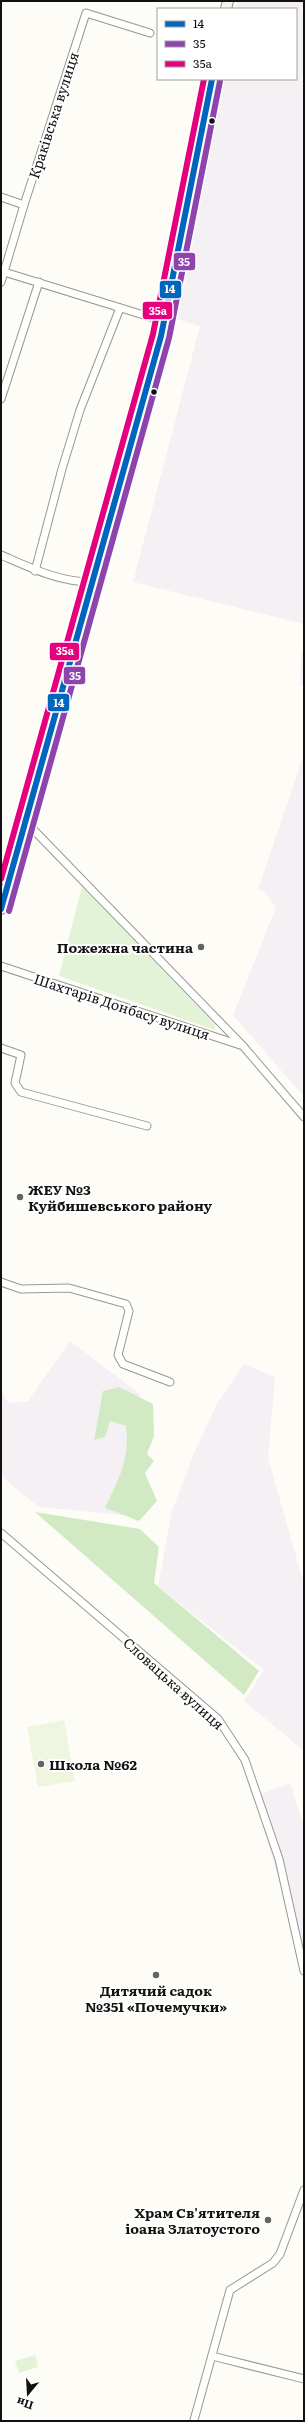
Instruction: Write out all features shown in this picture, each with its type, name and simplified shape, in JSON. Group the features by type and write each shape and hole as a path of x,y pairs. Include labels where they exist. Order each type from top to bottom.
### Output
{"main road":[{"path":"1,909 163,321 212,80"}],"street":[{"name":"Краківська вулиця","path":"1,282 3,271 86,13 150,33"},
{"path":"1,197 24,205"},
{"path":"3,271 163,321"},
{"path":"1,399 39,282"},
{"path":"35,571 62,469 80,410 120,308"},
{"path":"1,555 35,571 72,582 92,582"},
{"name":"Шахтарів Донбасу вулиця","path":"26,822 242,1046 304,1117"},
{"name":"Шахтарів Донбасу вулиця","path":"1,966 242,1046"},
{"path":"1,1048 21,1055 16,1086 21,1092 147,1126"},
{"path":"1,1282 21,1289 69,1288 126,1304 129,1311 118,1356 120,1360 123,1364 170,1382"},
{"name":"Словацька вулиця","path":"1,1533 218,1719 233,1740 245,1760 279,1859 304,1971"},
{"path":"194,2420 230,2290 273,2263 280,2254 304,2190"},
{"path":"212,2356 304,2379"}],"shaded area":[{"path":"237,1 304,1 304,624 133,582 200,326 177,319 223,80 297,80 297,8 236,8"},
{"path":"301,652 304,653 304,687 300,685"},
{"path":"304,754 304,1097 233,1015 276,907 264,891 258,890"},
{"path":"70,1341 140,1394 144,1517 39,1507 1,1476 1,1390 9,1403 28,1401"},
{"path":"244,1364 275,1377 268,1458 304,1584 304,1751 244,1701 264,1670 158,1586 172,1511 195,1451 218,1402"},
{"path":"290,1783 304,1827 304,1963 254,1797"}],"green space":[{"path":"82,887 215,1024 215,1030 59,976"},
{"path":"119,1387 153,1404 154,1436 147,1454 154,1461 145,1473 157,1501 139,1521 105,1508 119,1478 125,1459 127,1438 126,1426 110,1421 105,1437 94,1440 103,1391"},
{"path":"35,1512 140,1529 159,1547 154,1583 259,1671 244,1695"},
{"path":"64,1720 75,1781 38,1787 27,1727"},
{"path":"35,2355 38,2367 19,2373 15,2361"}],"transit line":[{"name":"35а","path":"1,879 153,334 204,80"},
{"name":"14","path":"1,909 161,336 212,80"},
{"name":"35","path":"9,911 169,338 220,81"}],"place":[{"name":"Пожежна частина","path":"201,947"},
{"name":"ЖЕУ №3 Куйбишевського району","path":"20,1197"},
{"name":"Школа №62","path":"41,1764"},
{"name":"Дитячий садок №351 «Почемучки»","path":"156,1975"},
{"name":"Храм Св'ятителя іоана Златоустого","path":"268,2220"}]}
